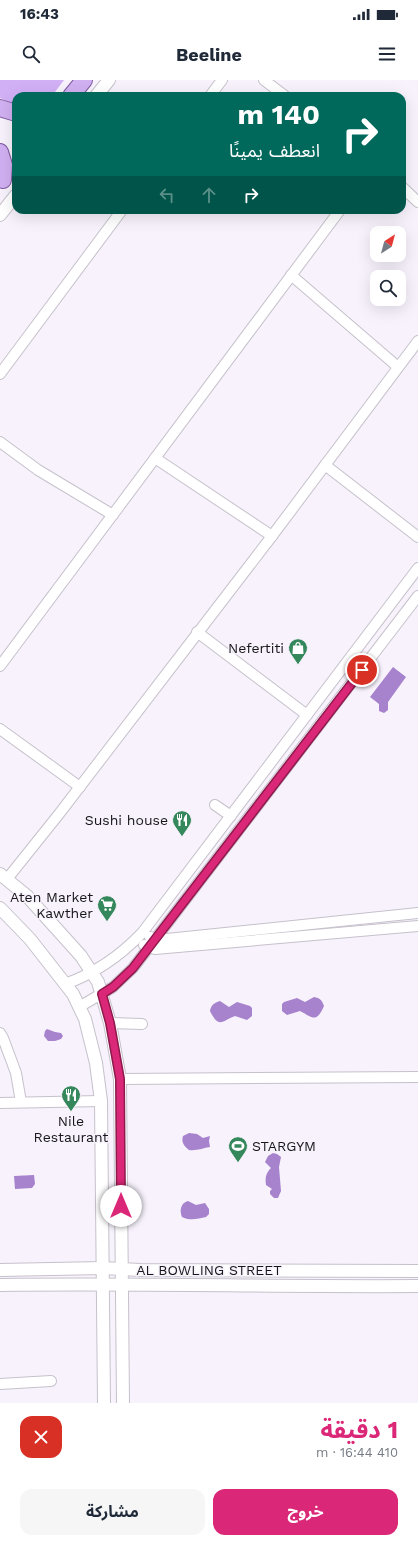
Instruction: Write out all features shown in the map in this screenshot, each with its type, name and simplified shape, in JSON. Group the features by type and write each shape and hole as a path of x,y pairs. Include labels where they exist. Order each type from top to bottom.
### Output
{"main road":[{"path":"74,92 84,80"},
{"path":"0,108 12,112"},
{"path":"0,152 4,165 2,182"},
{"path":"2,182 12,170"}],"street":[{"path":"99,92 108,80"},
{"path":"213,92 222,80"},
{"path":"264,80 280,92"},
{"path":"406,191 418,202"},
{"path":"0,215 12,200"},
{"path":"0,374 119,214"},
{"path":"0,666 337,214"},
{"path":"291,275 398,368"},
{"path":"123,1403 120,1079 110,1023 98,982 81,956 27,896 3,876 80,786 272,536 418,341"},
{"path":"0,442 38,470 113,515"},
{"path":"155,458 272,536"},
{"path":"325,465 418,537"},
{"path":"65,984 92,973 116,957 139,936 418,568"},
{"path":"79,1007 102,994 123,978 155,939 418,596"},
{"path":"197,632 307,715"},
{"path":"0,729 80,786"},
{"path":"215,805 231,816"},
{"path":"0,908 30,939 73,994 85,1019 96,1063 101,1101 104,1403"},
{"path":"139,936 155,939 167,939 418,913"},
{"path":"351,920 353,932"},
{"path":"139,936 148,947 155,949 418,926"},
{"path":"110,1023 142,1024"},
{"path":"0,1033 16,1073 21,1102"},
{"path":"120,1079 418,1077"},
{"path":"0,1103 101,1101"},
{"name":"AL BOWLING STREET","path":"0,1270 103,1268 140,1270 418,1271"},
{"path":"371,1271 371,1287"},
{"path":"389,1271 389,1286"},
{"name":"AL BOWLING STREET","path":"0,1285 104,1284 371,1287 418,1286"},
{"path":"0,1384 51,1381"}],"shaded area":[{"path":"0,80 64,80 55,92 12,92 12,103 0,98"},
{"path":"393,667 406,677 388,702 388,710 384,713 379,711 379,704 370,697"},
{"path":"314,997 318,998 324,1006 319,1015 314,1018 300,1011 287,1015 282,1011 282,1004 284,1002 297,998 305,1002"},
{"path":"220,1001 229,1007 237,1002 250,1006 252,1008 252,1016 247,1020 235,1016 218,1022 210,1011 213,1004"},
{"path":"47,1029 61,1033 63,1036 61,1039 55,1041 48,1041 44,1036"},
{"path":"189,1133 197,1134 203,1138 210,1136 210,1147 189,1150 184,1145 182,1140 183,1136"},
{"path":"273,1153 281,1157 279,1167 281,1191 278,1198 274,1198 270,1194 272,1189 266,1185 266,1175 271,1168 265,1162 268,1156"},
{"path":"34,1175 35,1184 32,1188 15,1189 14,1176"},
{"path":"188,1201 196,1205 205,1203 209,1209 209,1214 206,1217 197,1219 182,1217 181,1207"}],"place":[{"name":"Nefertiti","path":"298,665"},
{"name":"Sushi house","path":"182,837"},
{"name":"Aten Market Kawther","path":"107,922"},
{"name":"Nile Restaurant","path":"71,1112"},
{"name":"STARGYM","path":"238,1163"}],"route":[{"path":"121,1206 120,1079 110,1023 102,994 113,987 133,968 362,670"}]}
